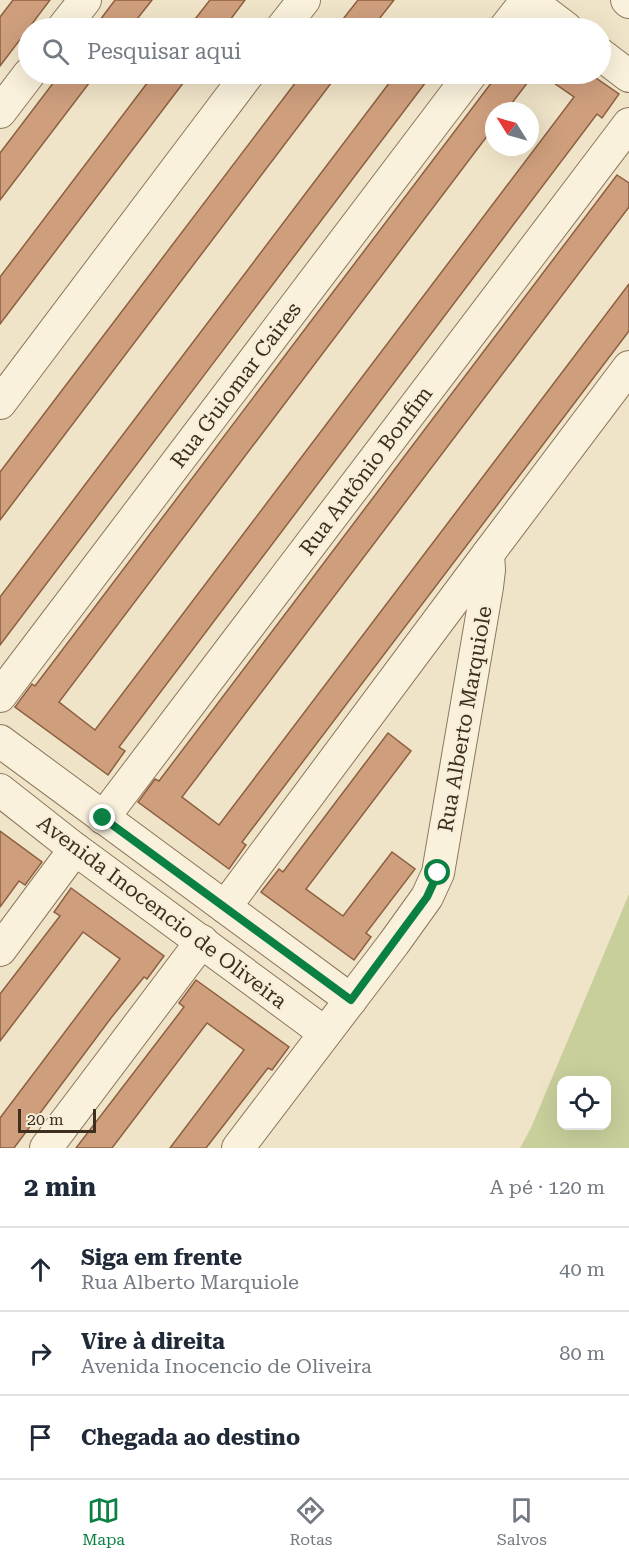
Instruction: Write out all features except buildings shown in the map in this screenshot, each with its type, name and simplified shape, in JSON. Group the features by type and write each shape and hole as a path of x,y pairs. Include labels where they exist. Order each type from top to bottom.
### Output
{"street":[{"path":"71,18 85,0"},
{"path":"290,18 304,0"},
{"path":"513,18 528,0 552,18"},
{"path":"611,62 629,76"},
{"path":"0,112 21,84"},
{"path":"0,403 240,84"},
{"name":"Rua Guiomar Caires","path":"0,696 463,84"},
{"name":"Rua Antônio Bonfim","path":"103,818 629,124"},
{"name":"Rua Alberto Marquiole","path":"225,907 629,367"},
{"name":"Rua Alberto Marquiole","path":"238,1148 427,897 438,873 487,587 488,554"},
{"name":"Avenida Inocencio de Oliveira","path":"0,741 351,1000"},
{"name":"Avenida Inocencio de Oliveira","path":"0,790 75,849 325,1033"},
{"path":"0,950 75,849"},
{"path":"46,1148 202,941"}],"green space":[{"path":"629,894 629,1148 520,1148 531,1128"}],"route":[{"path":"103,818 351,1000 427,897 438,873"}]}
